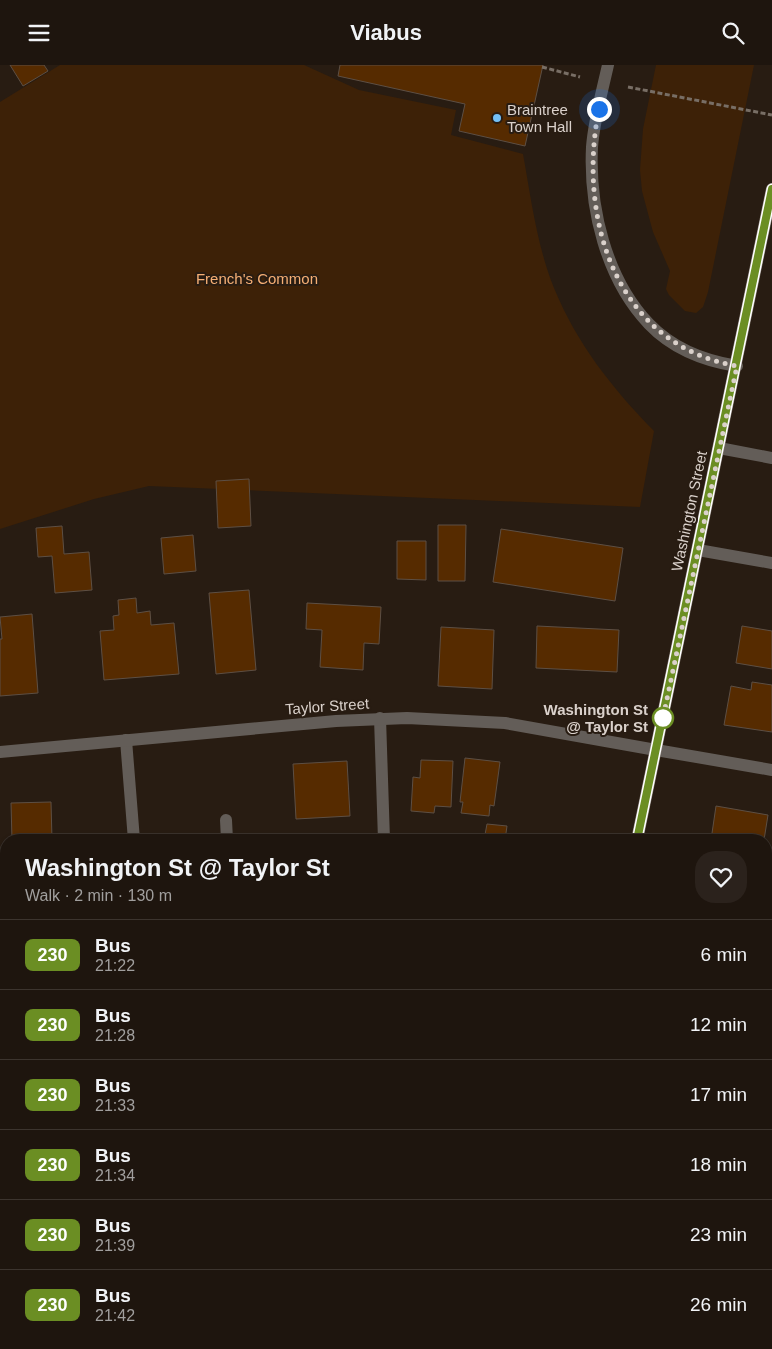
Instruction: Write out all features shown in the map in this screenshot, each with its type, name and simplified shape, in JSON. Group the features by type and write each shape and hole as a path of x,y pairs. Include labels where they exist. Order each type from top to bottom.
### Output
{"main road":[{"name":"Washington Street","path":"639,834 772,189"}],"street":[{"path":"608,65 592,145 592,169 597,217 612,267 632,302 650,325 682,349 721,363 737,366"},
{"path":"719,448 772,458"},
{"path":"698,550 772,563"},
{"path":"380,718 384,834"},
{"name":"Taylor Street","path":"0,752 380,718 441,718 505,723 772,770"},
{"path":"126,740 134,834"},
{"path":"226,820 227,834"}],"path":[{"path":"542,67 604,82 772,115"}],"green space":[{"name":"French's Common","path":"60,65 304,65 359,90 456,110 451,135 523,154 543,256 563,308 585,347 610,382 654,431 640,507 149,486 94,499 0,529 0,102"},
{"path":"656,65 754,65 708,292 703,307 696,313 685,311 669,295 666,289 670,271 653,232 642,191 640,170 643,129"}],"building":[{"path":"10,65 44,65 48,71 23,86"},
{"name":"Braintree Town Hall","path":"340,65 543,65 525,146 459,131 465,104 338,76"},
{"path":"249,479 251,526 218,528 216,481"},
{"path":"438,525 466,525 465,581 438,581"},
{"path":"62,526 64,554 89,552 92,590 55,593 52,556 38,557 36,528"},
{"path":"501,529 623,548 615,601 493,582"},
{"path":"193,535 196,571 164,574 161,538"},
{"path":"397,541 426,541 426,580 397,579"},
{"path":"249,590 256,670 216,674 209,593"},
{"path":"136,598 137,613 150,611 151,625 174,623 179,674 104,680 100,631 114,630 113,616 119,615 118,600"},
{"path":"307,603 381,607 379,644 364,643 363,670 320,667 322,630 306,629"},
{"path":"32,614 38,693 0,696 0,639 2,639 0,617"},
{"path":"537,626 619,630 617,672 536,668"},
{"path":"742,626 772,631 772,669 736,663"},
{"path":"441,627 494,630 492,689 438,686"},
{"path":"752,682 772,685 772,732 724,725 731,686 751,690"},
{"path":"465,758 500,762 494,806 490,805 489,816 461,813 463,802 460,802"},
{"path":"421,760 453,761 451,807 435,806 434,813 411,811 413,777 420,778"},
{"path":"347,761 350,816 296,819 293,764"},
{"path":"51,802 52,834 12,834 11,803"},
{"path":"716,806 768,815 765,834 712,834"},
{"path":"487,824 507,826 506,834 485,834"}],"bus line":[{"name":"230","path":"638,834 737,366 772,189"}],"place":[{"name":"Braintree Town Hall","path":"497,118"},
{"name":"Washington St @ Taylor St","path":"663,718"}],"route":[{"path":"599,109 592,145 592,169 597,217 612,267 624,290 636,309 650,325 682,349 704,358 737,366 663,718"}]}
